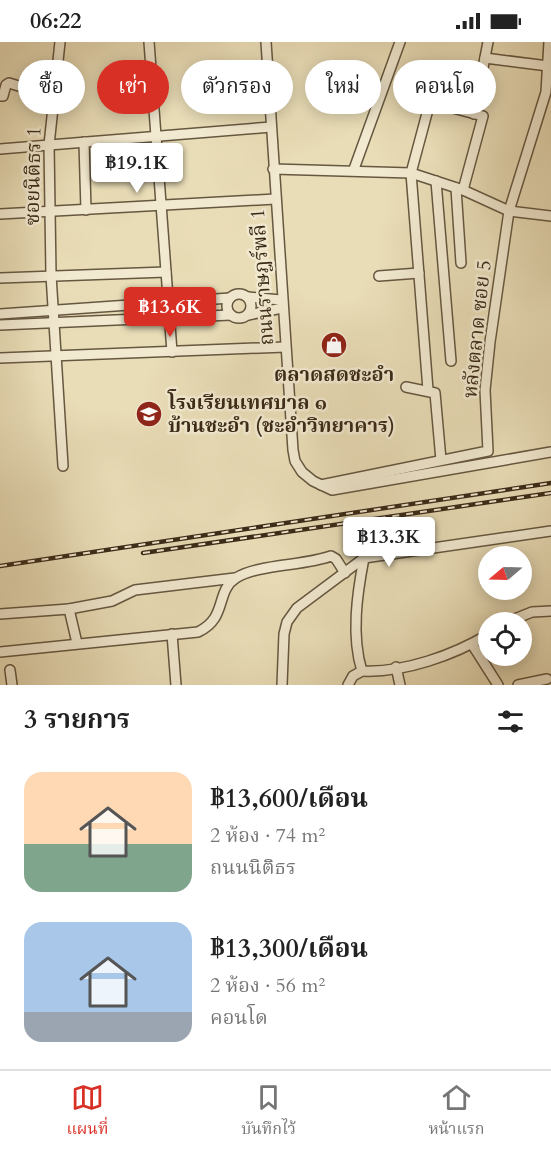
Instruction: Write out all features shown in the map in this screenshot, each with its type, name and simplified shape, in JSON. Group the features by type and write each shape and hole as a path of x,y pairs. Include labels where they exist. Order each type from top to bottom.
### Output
{"street":[{"name":"ซอยนิติธร 1","path":"58,60 60,42"},
{"path":"149,42 172,352"},
{"name":"ถนนราษฎร์พลี 1","path":"266,42 285,347 295,461 302,472 332,490 551,452"},
{"path":"354,169 400,42"},
{"path":"488,42 485,58 548,66"},
{"name":"หลังตลาด ซอย 5","path":"441,460 488,451 485,390 509,211 546,92 549,42"},
{"path":"0,96 3,96 6,85 9,83 18,86"},
{"name":"ซอยนิติธร 1","path":"52,114 49,145 51,275 63,466"},
{"path":"427,114 411,173 428,390"},
{"path":"461,263 460,189 483,116 474,114"},
{"path":"0,148 271,127"},
{"path":"84,142 86,210"},
{"path":"273,169 354,169 411,173 460,189 509,211 551,216"},
{"path":"436,181 451,361"},
{"path":"0,214 275,199"},
{"path":"0,278 166,272"},
{"path":"379,276 419,273"},
{"path":"0,314 169,304 230,298 236,294 282,304"},
{"path":"248,297 251,304 248,315"},
{"path":"230,298 227,306 231,315"},
{"path":"0,325 231,315 241,318 282,304"},
{"path":"0,358 285,347"},
{"path":"321,485 441,460 435,393 406,387"},
{"path":"282,685 284,634 287,622 297,608 364,558 551,531"},
{"path":"0,614 69,609 112,601 135,590 236,578 252,572 318,561 331,556 336,559 345,573"},
{"path":"362,671 356,645 359,585 364,558"},
{"path":"0,652 198,632 210,626 217,617 227,589 236,578"},
{"path":"69,609 77,643"},
{"path":"532,612 551,611"},
{"path":"172,634 176,685"},
{"path":"348,685 353,676 362,671 419,663 478,640"},
{"path":"472,644 498,685"},
{"path":"396,668 400,685"},
{"path":"10,670 12,685"},
{"path":"518,685 547,679"}],"railway":[{"path":"0,566 551,483"},
{"path":"143,553 551,493"}],"place":[{"name":"ตลาดสดชะอำ","path":"334,345"},
{"name":"โรงเรียนเทศบาล ๑ บ้านชะอำ (ชะอำวิทยาคาร)","path":"149,414"}]}
